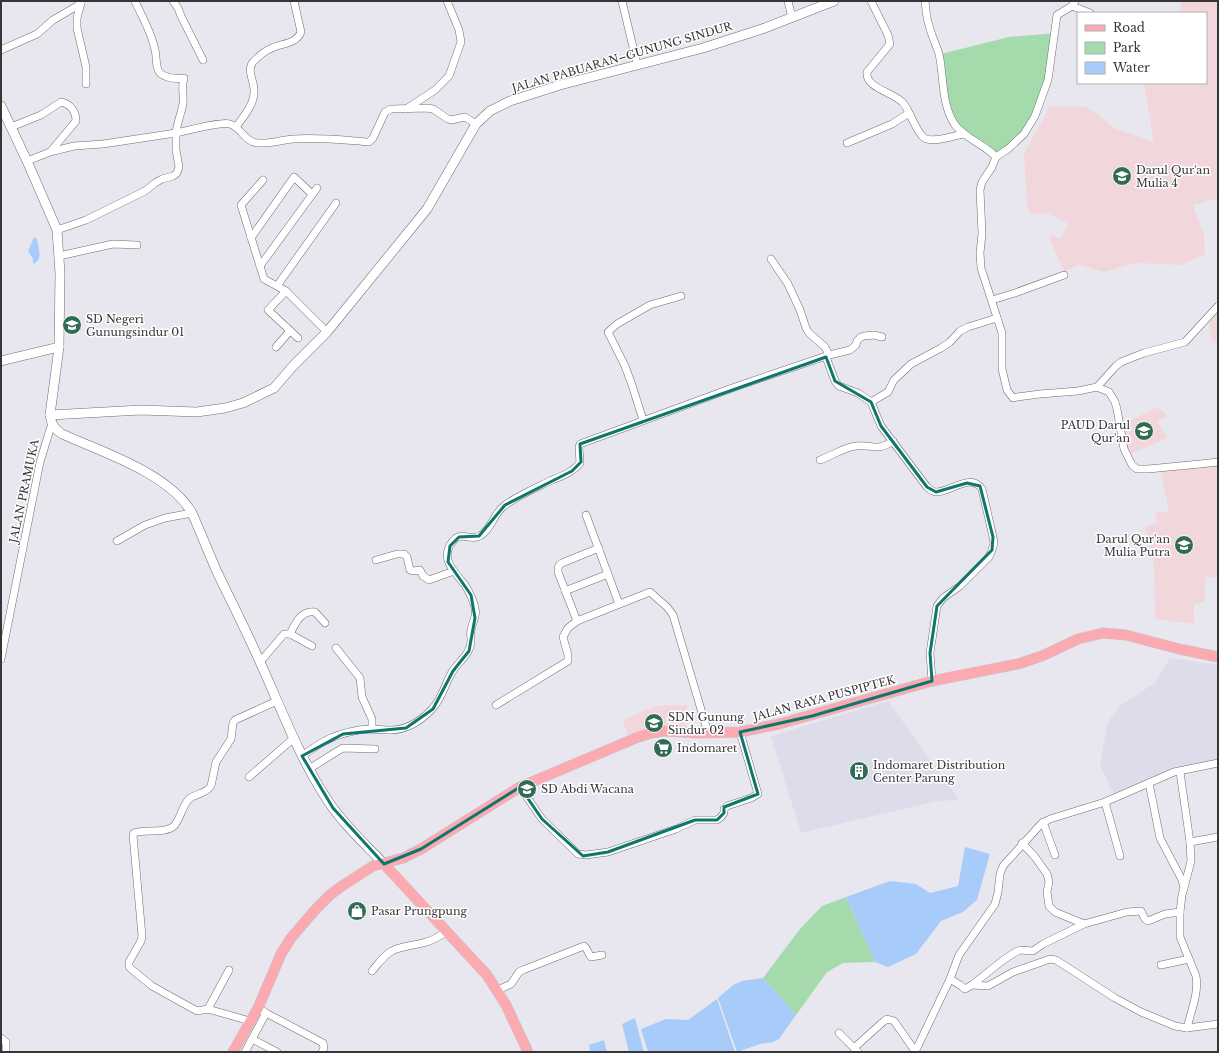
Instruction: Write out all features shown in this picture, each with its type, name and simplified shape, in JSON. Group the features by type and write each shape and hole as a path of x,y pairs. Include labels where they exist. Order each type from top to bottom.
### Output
{"main road":[{"name":"JALAN RAYA PUSPIPTEK","path":"233,1052 250,1022 262,1010 281,954 291,938 315,910 342,886 373,866 403,858 421,849 520,787 636,738 651,733 664,731 708,733 740,732 779,724 812,716 932,681 1018,664 1042,656 1078,639 1103,634 1126,635 1179,649 1218,657"},
{"path":"384,864 479,966 498,990 528,1052"}],"street":[{"path":"57,230 93,217 145,192 155,183 177,173 179,167 176,150 176,133 183,104 184,78 177,79 166,77 158,70 155,49 150,32 135,1"},
{"path":"173,1 178,8 180,16 203,60"},
{"path":"236,127 247,111 254,94 255,88 249,68 252,63 269,49 293,41 300,36 301,32 294,1"},
{"path":"406,109 435,90 449,76 460,42 459,30 447,1"},
{"path":"622,1 637,64"},
{"path":"788,1 792,18"},
{"name":"JALAN PABUARAN–GUNUNG SINDUR","path":"51,419 142,410 197,412 225,408 274,388 293,366 327,332 427,209 476,124 490,110 510,101 560,85 703,48 762,29 834,1"},
{"path":"871,1 888,35 890,44 868,72 867,76 873,85 903,102 921,135 927,140 937,140 963,134"},
{"path":"925,1 928,25 939,56 947,104 955,124 963,134 996,157"},
{"path":"1,50 37,34 53,20 82,2"},
{"path":"82,2 76,18 86,67 86,84"},
{"path":"1088,12 1074,4 1057,15 1048,80 1033,120 1024,134 1008,149 996,157 992,167 982,182 980,190 982,234 980,253 982,268 1002,333 1002,370 1007,390 1013,398 1078,391 1097,387 1109,392 1117,409 1124,449 1132,465 1137,469 1218,462"},
{"path":"12,127 41,115 61,102 66,103 72,108 76,121 50,152"},
{"path":"1,106 12,127 57,230 59,256 59,347 51,419 56,430 150,474 181,497 187,504 309,769 333,808 384,864"},
{"path":"27,161 50,152 74,146 103,144 176,133 214,125 228,124 236,127 251,142 258,143 273,143 292,139 326,138 369,142 374,138 385,112 391,109 427,108 451,120 465,116 476,124"},
{"path":"847,143 892,124 909,113"},
{"path":"252,238 294,177 314,191 260,266"},
{"path":"263,180 241,205 264,279 286,291 327,332"},
{"path":"277,286 336,203"},
{"path":"59,256 113,244 137,245"},
{"path":"772,259 788,284 809,333 825,347 830,372 835,381 839,386 858,393 871,402 881,426 927,488 936,492 967,483 976,484 982,489 994,543 988,557 960,586 943,598 937,606 930,653 932,681"},
{"path":"992,300 1015,294 1064,275"},
{"path":"286,291 268,310 298,338"},
{"path":"643,420 625,366 608,332 616,324 650,305 681,296"},
{"path":"1097,387 1121,362 1144,353 1185,342 1218,306"},
{"path":"871,402 888,392 894,380 911,364 942,348 960,331 997,318"},
{"path":"276,347 290,331"},
{"path":"302,756 325,741 343,734 360,730 390,730 406,728 428,713 438,702 453,671 469,651 471,643 471,628 476,611 471,595 448,562 447,558 450,546 454,540 459,537 464,536 471,538 479,536 486,530 505,505 518,496 572,471 580,463 580,444 735,387 850,350 864,336 874,335 882,337"},
{"path":"1,361 59,347"},
{"name":"JALAN PRAMUKA","path":"1,659 40,462 51,419"},
{"path":"820,460 856,446 876,448 887,445 893,441"},
{"path":"117,541 145,525 165,518 192,513"},
{"path":"586,515 619,604"},
{"path":"577,621 558,572 559,565 599,548"},
{"path":"376,560 397,554 404,554 408,557 410,570 420,570 423,576 429,580 454,571"},
{"path":"565,591 608,574"},
{"path":"496,705 568,661 563,637 568,628 577,621 650,592 667,607 673,615 708,733"},
{"path":"290,634 296,621 304,614 315,612 324,623"},
{"path":"260,662 284,634 290,634 312,646"},
{"path":"336,648 360,678 362,698 372,719 372,729"},
{"path":"250,1022 208,1009 197,1011 152,986 129,966 129,962 141,942 142,936 133,835 136,832 165,830 172,827 177,822 187,801 209,789 211,786 216,762 231,739 233,723 235,720 277,701"},
{"path":"520,787 542,819 578,854 586,855 608,852 676,829 695,820 717,820 724,813 724,809 727,806 751,798 758,794 740,732"},
{"path":"249,777 294,738"},
{"path":"309,769 343,748 375,749"},
{"path":"915,1052 964,946 994,904 1003,866 1022,843 1043,822 1105,802 1174,772 1180,772 1218,763"},
{"path":"1180,772 1190,842 1191,861 1182,895 1180,937 1197,983 1197,990 1187,1028"},
{"path":"1149,783 1160,838 1182,880 1184,888"},
{"path":"1105,802 1120,856"},
{"path":"1043,822 1055,855"},
{"path":"1190,842 1218,838"},
{"path":"1022,843 1035,857 1047,874 1049,882 1047,892 1049,906 1055,912 1084,924"},
{"path":"950,979 960,984 964,989 972,985 1002,961 1020,950 1033,951 1043,944 1084,924 1127,912 1141,911 1145,919 1148,921 1165,914 1180,912"},
{"path":"372,971 388,953 393,950 426,942 439,937 446,932"},
{"path":"498,990 511,984 523,970 584,946 591,957 602,955"},
{"path":"972,985 988,986 1013,972 1050,959 1056,960 1115,998 1141,1012 1175,1026 1187,1028 1218,1024"},
{"path":"1160,965 1189,959"},
{"path":"208,1009 229,970"},
{"path":"245,1052 252,1039 262,1010 323,1043 324,1048 322,1052"},
{"path":"838,1033 856,1050 887,1019 894,1021 915,1052"},
{"path":"1,1038 5,1040 7,1044 6,1052"},
{"path":"252,1039 278,1052"}],"highlighted area":[{"path":"826,357 835,381 871,402 881,426 927,487 936,492 967,483 980,486 993,537 992,550 937,606 930,653 932,681 812,716 740,732 758,794 724,807 724,813 717,820 695,820 608,852 583,856 542,819 520,787 421,849 384,864 333,808 302,756 343,734 406,728 433,709 453,671 469,651 475,618 471,595 448,562 450,546 459,537 479,536 505,505 572,471 581,462 580,444"}],"shaded area":[{"name":"Darul Qur'an Mulia 4","path":"1181,1 1218,1 1218,198 1193,205 1204,236 1205,254 1182,265 1136,263 1104,272 1079,265 1064,271 1049,238 1052,235 1061,239 1068,223 1046,213 1030,214 1027,205 1024,154 1050,106 1086,107 1098,114 1114,128 1154,142 1144,84 1207,84 1207,12 1180,12"},
{"path":"1218,311 1218,342 1213,343 1208,321"},
{"name":"PAUD Darul Qur'an","path":"1158,407 1167,416 1157,422 1168,438 1130,454 1123,424"},
{"name":"Darul Qur'an Mulia Putra","path":"1218,463 1218,578 1206,577 1204,602 1194,604 1194,624 1155,619 1154,565 1145,526 1157,523 1155,513 1169,511 1161,472"},
{"path":"1170,658 1218,665 1218,761 1114,795 1100,765 1108,722 1120,706 1155,683"},
{"path":"888,701 959,800 937,801 801,833 771,736"},
{"name":"SDN Gunung Sindur 02","path":"687,705 685,728 658,726 628,738 623,720 656,706"}],"green space":[{"path":"1057,33 1051,83 1039,113 1001,154 987,151 955,126 946,97 941,54 1009,37"},
{"path":"846,897 875,962 843,963 827,972 796,1015 763,978 800,929 822,906"}],"water":[{"path":"34,237 37,239 40,253 38,260 33,264 33,259 28,251"},
{"path":"965,847 990,854 977,900 963,912 941,921 916,954 888,967 875,962 846,897 890,881 916,884 930,893 958,886"},
{"path":"763,978 796,1015 779,1039 737,1052 718,998 733,985 742,981"},
{"path":"717,999 735,1052 648,1052 641,1029 666,1019 688,1020"},
{"path":"635,1018 644,1052 629,1052 622,1024"},
{"path":"604,1040 607,1052 590,1052 589,1045"}],"place":[{"name":"Darul Qur'an Mulia 4","path":"1122,176"},
{"name":"SD Negeri Gunungsindur 01","path":"72,325"},
{"name":"PAUD Darul Qur'an","path":"1144,431"},
{"name":"Darul Qur'an Mulia Putra","path":"1184,545"},
{"name":"SDN Gunung Sindur 02","path":"654,723"},
{"name":"Indomaret","path":"663,748"},
{"name":"Indomaret Distribution Center Parung","path":"859,771"},
{"name":"SD Abdi Wacana","path":"527,789"},
{"name":"Pasar Prungpung","path":"357,911"}]}
